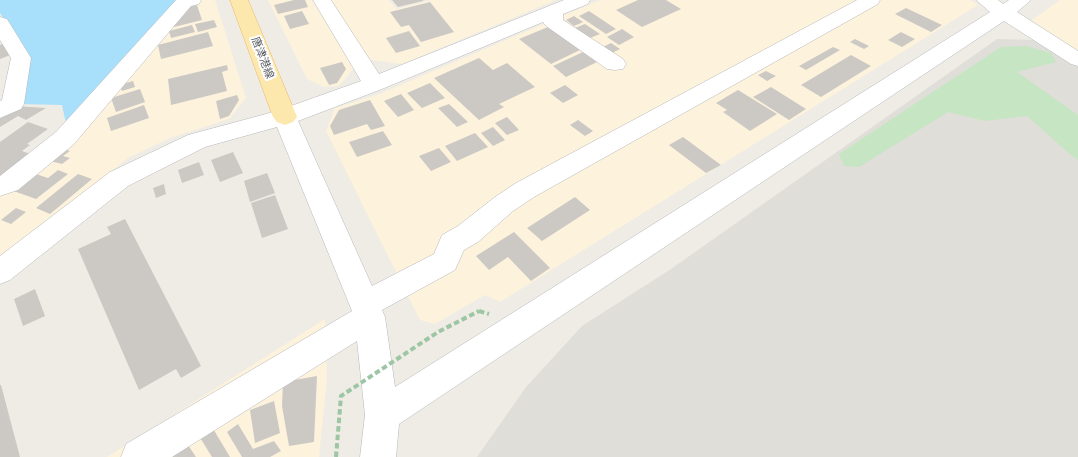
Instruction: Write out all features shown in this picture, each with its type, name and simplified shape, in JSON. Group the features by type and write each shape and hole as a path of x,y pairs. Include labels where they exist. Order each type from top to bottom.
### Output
{"main road":[{"name":"唐津港線","path":"239,0 285,117"}],"street":[{"path":"0,187 9,183 66,138 185,1 192,0"},
{"path":"322,0 374,84"},
{"path":"0,272 119,179 197,141 285,117 374,84 549,6 581,0"},
{"path":"139,457 445,262 452,243 468,234 504,204 525,190 871,0"},
{"path":"382,415 1004,4 1078,60"},
{"path":"549,6 553,22 615,64"},
{"path":"0,23 21,58 12,104 0,111"},
{"path":"285,117 367,311 382,415 378,457"}],"path":[{"path":"336,457 342,396 438,332 479,312"}],"shaded area":[{"path":"181,0 215,0 246,98 229,119 170,138 128,158 0,262 0,181 35,158"},
{"path":"268,0 389,0 396,9 431,0 556,0 402,64 362,59 339,86 324,87 307,79"},
{"path":"600,0 971,0 978,5 500,302 485,295 435,324 420,320 326,131 335,108 377,95"},
{"path":"1060,0 1078,0 1078,53 1029,22"},
{"path":"997,39 1037,40 1078,66 1078,457 477,457 526,387 582,326 671,269"},
{"path":"325,319 327,378 319,457 107,457"}],"green space":[{"path":"1026,46 1051,53 1056,62 1017,72 1078,115 1078,160 1027,116 985,121 948,112 859,167 844,166 839,154 1001,47"}],"water":[{"path":"0,0 181,0 67,128 62,105 17,104 28,57 0,13"}],"building":[{"path":"294,0 305,0 308,7 278,14 274,5"},
{"path":"392,0 423,0 423,1 398,7"},
{"path":"638,0 666,0 681,9 642,27 616,10"},
{"path":"430,2 454,32 421,42 409,25 401,27 390,12"},
{"path":"197,5 202,20 174,27 173,23 186,8"},
{"path":"906,8 942,25 931,32 895,14"},
{"path":"302,11 309,24 290,29 284,16"},
{"path":"589,11 616,29 606,34 579,16"},
{"path":"574,16 583,22 574,26 566,20"},
{"path":"214,20 217,27 198,32 195,24"},
{"path":"585,24 600,34 590,38 575,28"},
{"path":"192,25 195,32 171,38 169,31"},
{"path":"548,27 580,50 551,64 519,39"},
{"path":"622,29 634,37 619,45 607,37"},
{"path":"409,31 420,46 396,53 386,38"},
{"path":"208,32 213,46 161,59 158,45"},
{"path":"901,32 915,39 902,47 888,40"},
{"path":"855,39 869,46 864,49 850,42"},
{"path":"5,43 13,54 0,59 0,45"},
{"path":"611,43 620,49 612,53 603,47"},
{"path":"833,47 840,50 806,70 799,66"},
{"path":"583,52 597,62 566,77 553,66"},
{"path":"851,55 871,66 821,97 801,85"},
{"path":"479,58 493,70 507,63 535,87 499,104 504,107 479,120 434,78"},
{"path":"342,62 346,69 337,83 329,85 320,68"},
{"path":"227,65 228,70 222,72 227,91 171,105 168,79"},
{"path":"766,71 776,76 767,81 758,75"},
{"path":"133,81 135,87 122,91 120,85"},
{"path":"430,83 445,98 422,108 407,93"},
{"path":"565,85 578,95 563,103 550,93"},
{"path":"771,87 806,109 789,120 753,97"},
{"path":"140,89 145,102 116,112 111,98"},
{"path":"738,90 777,114 750,131 723,112 727,110 716,103"},
{"path":"401,94 414,110 398,117 384,101"},
{"path":"237,95 239,100 229,116 220,119 216,101"},
{"path":"370,100 385,126 371,130 367,124 334,135 330,126 339,110"},
{"path":"449,104 468,122 457,127 438,108"},
{"path":"144,105 149,118 111,131 107,118"},
{"path":"15,106 46,108 26,120 18,116 0,127 0,115"},
{"path":"507,117 519,130 507,135 495,123"},
{"path":"578,120 593,131 585,136 570,125"},
{"path":"28,122 48,129 27,144 30,145 22,151 33,155 0,180 0,142"},
{"path":"493,127 505,140 493,146 481,133"},
{"path":"383,131 392,145 357,157 349,142"},
{"path":"475,133 488,147 457,161 445,146"},
{"path":"683,137 721,165 706,173 669,145"},
{"path":"60,148 70,151 63,156 70,158 62,164 46,160"},
{"path":"439,148 451,162 431,171 419,156"},
{"path":"233,152 243,173 220,182 211,160"},
{"path":"199,162 204,175 182,183 178,170"},
{"path":"58,170 68,174 36,199 8,189 30,172 48,178"},
{"path":"267,173 275,193 250,202 244,181"},
{"path":"78,174 92,179 50,214 36,208"},
{"path":"164,184 166,194 156,198 153,188"},
{"path":"275,195 288,229 262,238 251,203"},
{"path":"575,197 590,210 542,241 527,228"},
{"path":"16,208 26,212 11,224 1,220"},
{"path":"125,219 201,366 181,378 176,369 139,390 78,249 111,234 107,227"},
{"path":"514,232 550,268 531,281 508,257 489,270 476,256"},
{"path":"35,289 45,316 23,326 14,299"},
{"path":"317,376 314,442 289,446 282,406 283,382"},
{"path":"1,385 20,457 0,457"},
{"path":"274,401 280,433 255,443 250,410"},
{"path":"238,424 253,449 274,441 281,451 270,457 242,457 227,432"},
{"path":"212,427 230,457 212,457 199,436"},
{"path":"188,445 196,457 172,457"}]}
